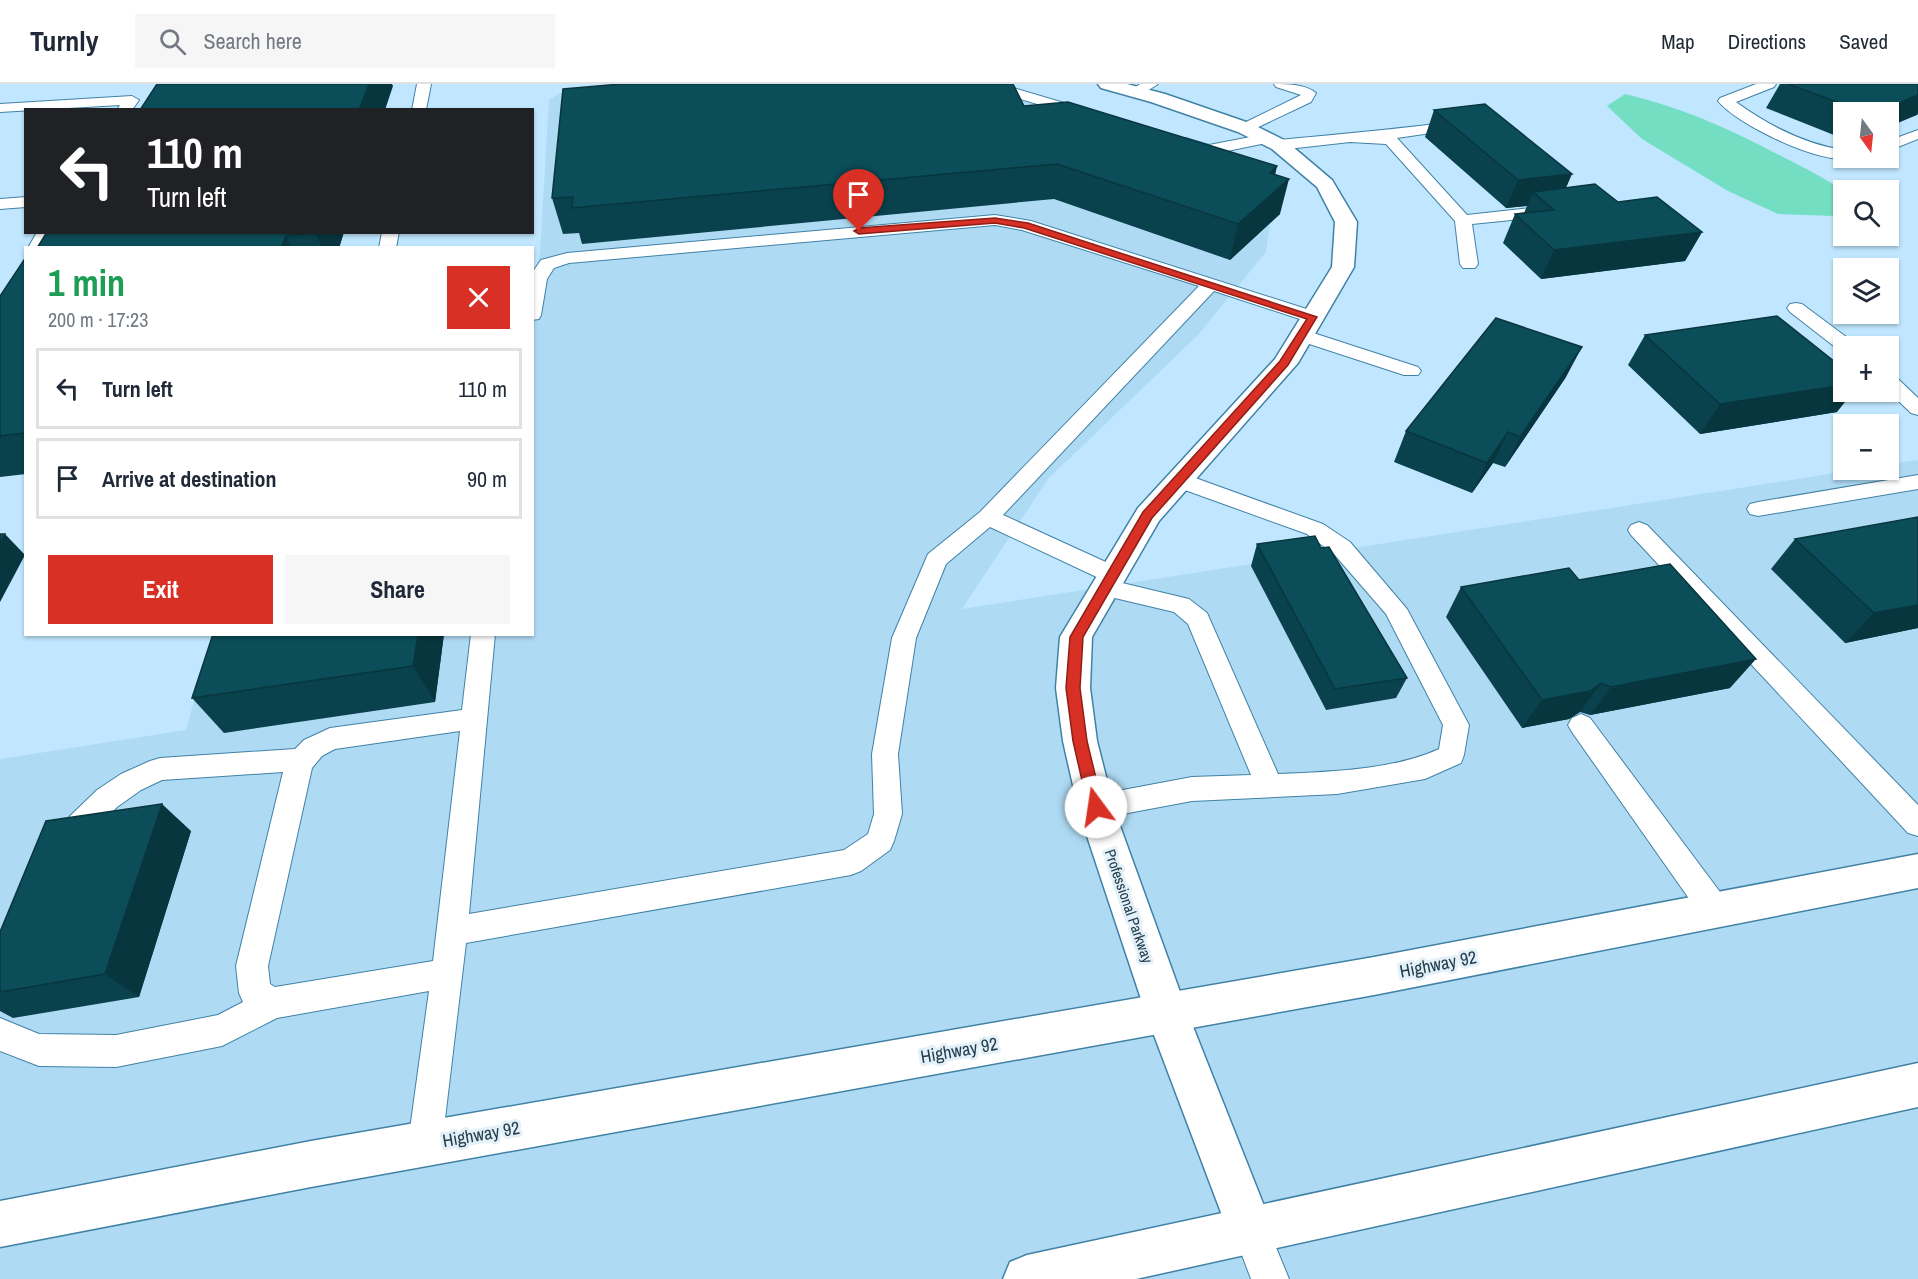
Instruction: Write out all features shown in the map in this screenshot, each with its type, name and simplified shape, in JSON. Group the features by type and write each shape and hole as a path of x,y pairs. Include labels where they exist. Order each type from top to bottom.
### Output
{"main road":[{"name":"Professional Parkway","path":"1107,84 1144,88 1263,137 1325,184 1346,222 1343,267 1285,363 1148,515 1077,637 1073,688 1080,741 1096,807 1167,1014 1251,1232"},
{"name":"Highway 92","path":"0,1224 425,1144 1167,1014 1918,871"},
{"path":"1028,1279 1918,1085"}],"lane":[{"path":"419,108 424,84"},
{"path":"985,84 1096,117"},
{"path":"1263,137 1306,99 1309,93 1281,84"},
{"path":"1769,84 1725,101 1775,132 1812,148 1833,153"},
{"path":"0,108 128,105 143,86"},
{"path":"1305,91 1322,86"},
{"path":"1174,140 1208,150 1263,137 1373,137 1478,123"},
{"path":"1899,142 1918,134"},
{"path":"1373,137 1391,140 1462,220 1469,264"},
{"path":"0,204 24,202"},
{"path":"1462,220 1568,208"},
{"path":"534,303 538,279 547,264 567,258 995,220 1025,225 1209,286 1411,371"},
{"path":"452,931 851,862 880,841 888,814 885,754 904,638 936,560 988,517 1209,286"},
{"path":"1796,308 1833,336"},
{"path":"1899,391 1918,409"},
{"path":"1096,807 1192,789 1337,783 1425,768 1451,754 1455,725 1395,609 1342,548 1315,529 1179,480"},
{"path":"1758,509 1918,482"},
{"path":"988,517 1109,581 1181,605 1198,619 1270,786"},
{"path":"1639,530 1918,824"},
{"path":"425,1144 452,931 483,636"},
{"path":"273,1003 255,993 252,966 299,764 313,748 330,739 473,719"},
{"path":"1581,725 1714,910"},
{"path":"52,868 60,846 99,803 138,776 160,770 302,760"},
{"path":"0,1034 39,1050 116,1051 222,1030 273,1003 447,973"},
{"path":"1251,1232 1270,1279"}],"shaded area":[{"path":"667,84 997,84 1217,152 1271,217 1266,252 1198,335 1048,479 962,609 1833,473 1833,480 1899,480 1899,463 1918,460 1918,1279 0,1279 0,759 186,730 212,636 534,636 534,276 540,253 549,100 560,93"},
{"path":"1625,94 1706,120 1745,138 1833,185 1833,216 1778,214 1728,191 1642,139 1607,106"}],"building":[{"path":"157,84 369,84 360,108 141,108"},
{"path":"621,84 1013,84 1024,106 1068,102 1277,166 1270,173 1289,179 1238,224 1057,164 572,208 573,197 552,198 563,89"},
{"path":"1788,84 1918,84 1918,95 1899,103 1837,102"},
{"path":"1485,104 1572,174 1518,180 1434,110"},
{"path":"1595,184 1618,202 1657,197 1702,232 1554,250 1515,214 1554,210 1533,192"},
{"path":"46,234 300,234 286,236 282,246 38,246"},
{"path":"24,260 24,433 0,436 0,296"},
{"path":"1777,316 1833,360 1833,387 1720,404 1645,335"},
{"path":"1496,318 1582,347 1520,437 1508,432 1487,463 1406,431"},
{"path":"1918,517 1918,605 1874,613 1795,539"},
{"path":"1315,536 1321,548 1329,547 1407,678 1335,689 1257,544"},
{"path":"1670,564 1756,659 1611,687 1601,683 1590,691 1542,700 1461,587 1569,568 1579,580"},
{"path":"212,636 418,636 413,666 192,698"},
{"path":"162,804 105,974 0,992 0,932 46,821"}],"route":[{"path":"859,231 995,220 1025,225 1209,286 1312,317 1285,363 1148,515 1077,637 1073,688 1080,741 1096,807"}]}
